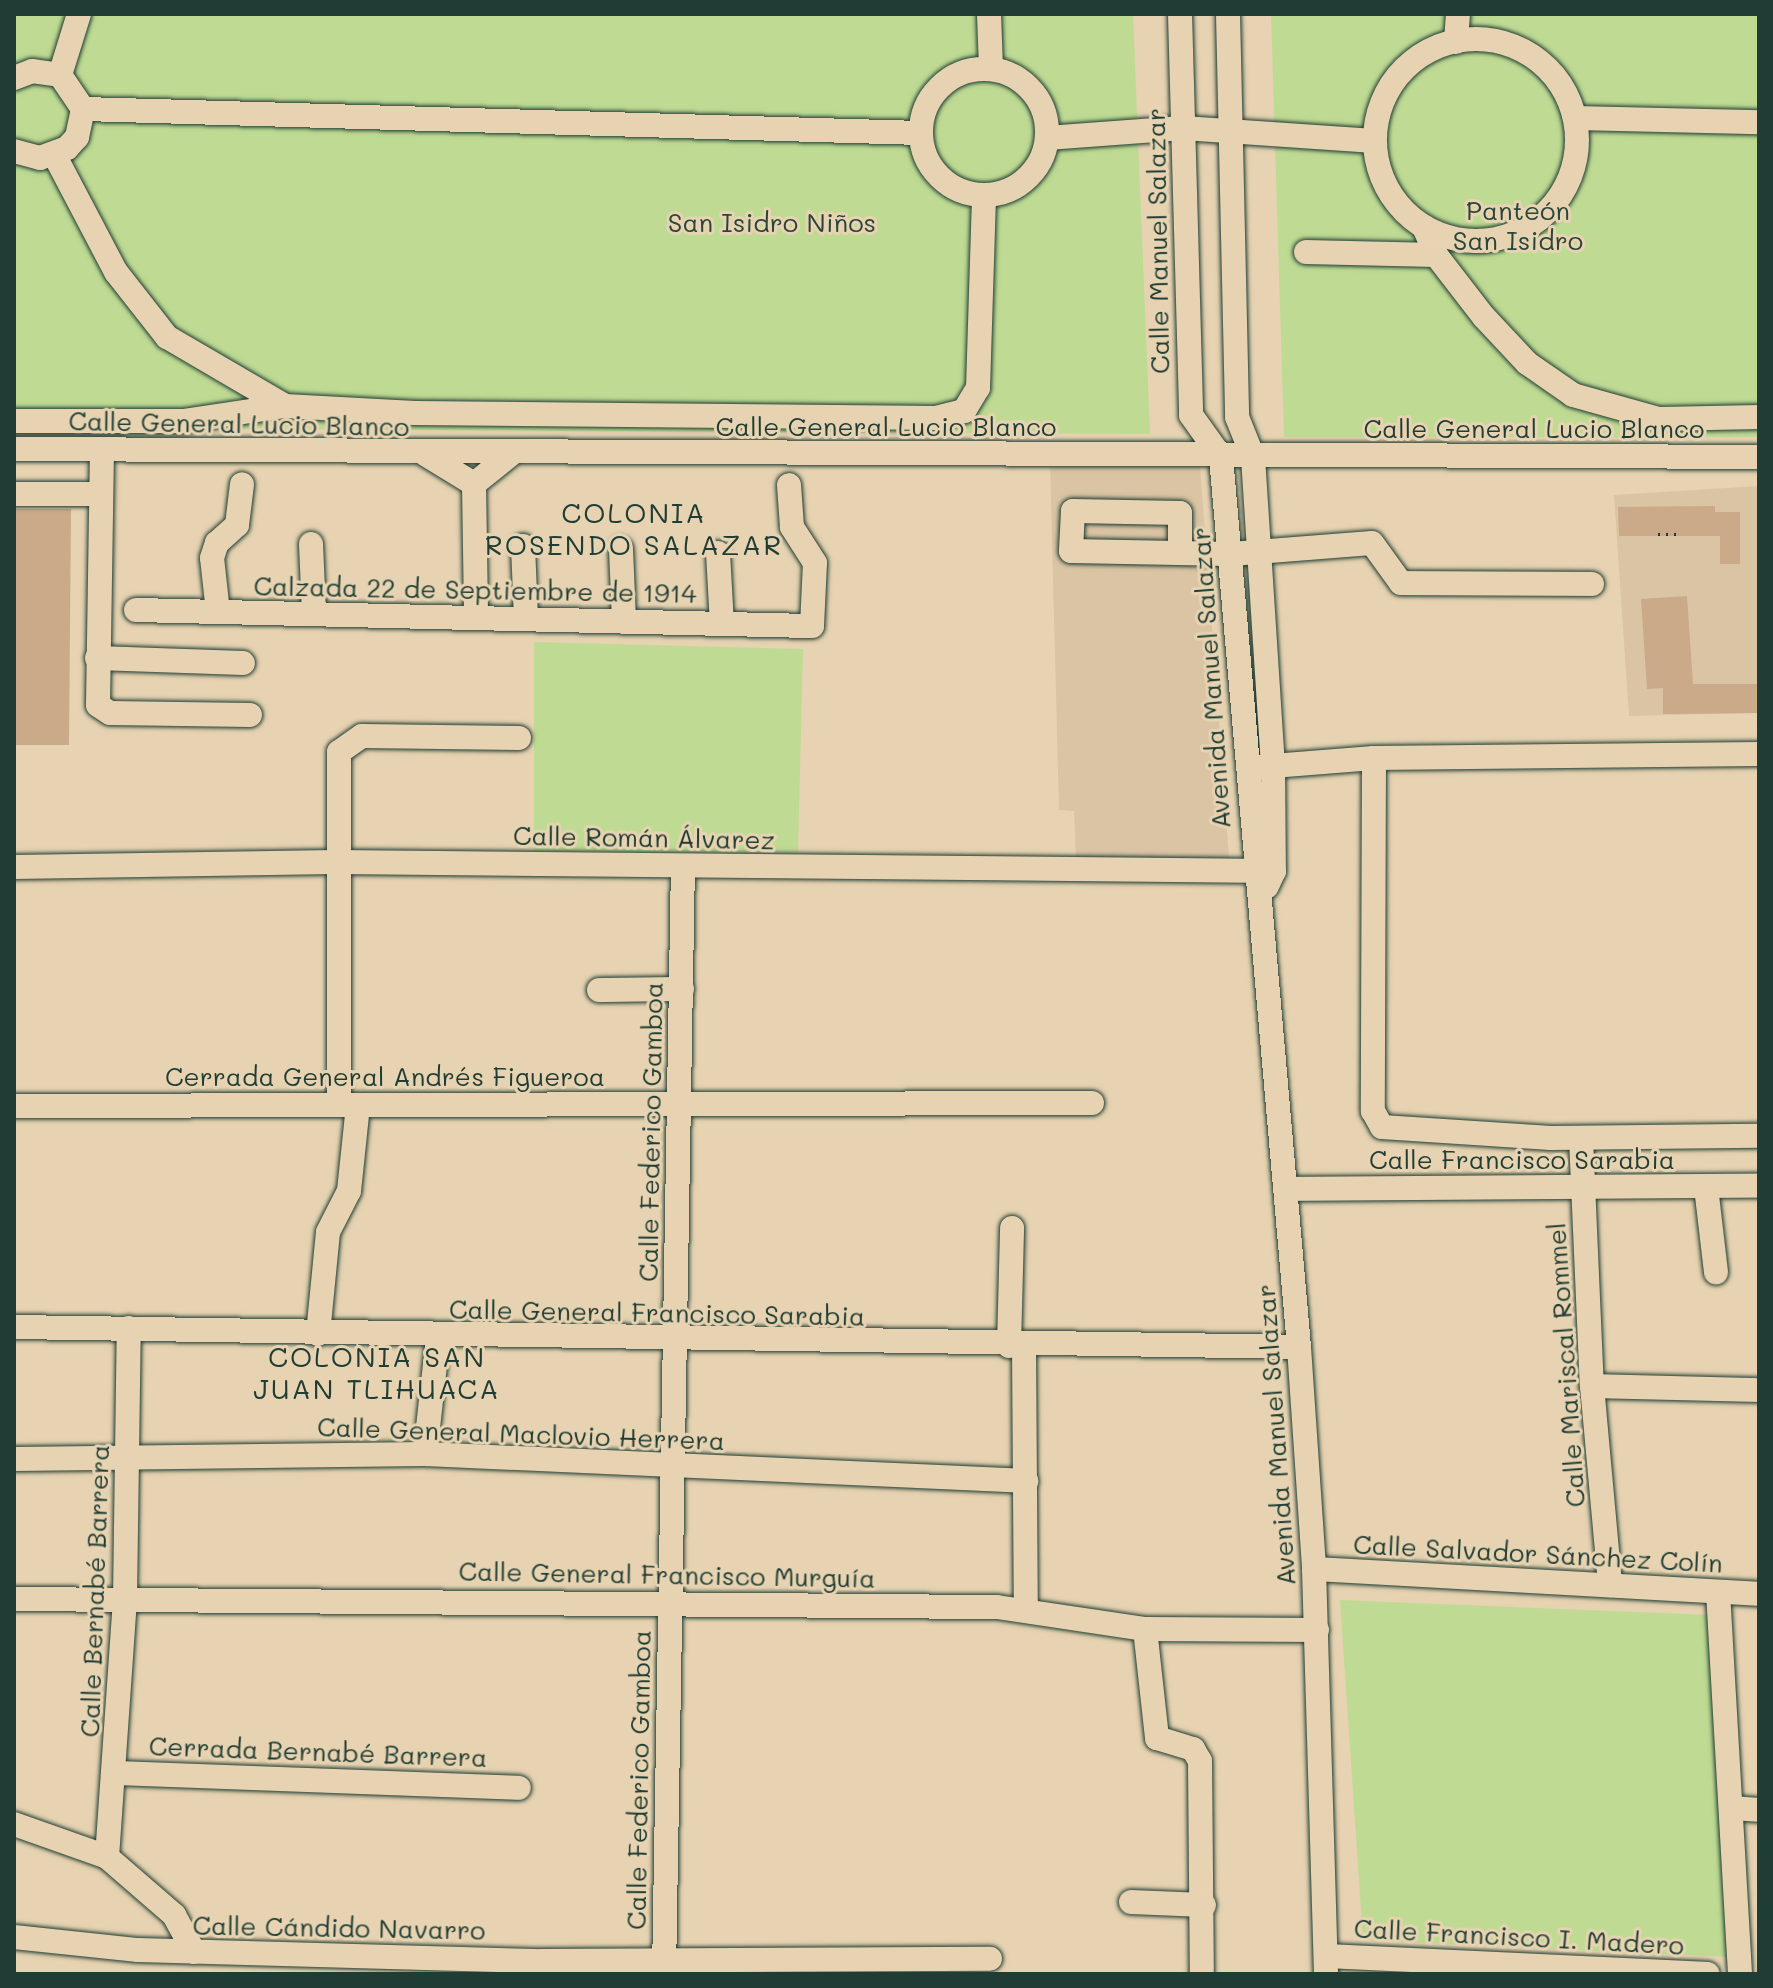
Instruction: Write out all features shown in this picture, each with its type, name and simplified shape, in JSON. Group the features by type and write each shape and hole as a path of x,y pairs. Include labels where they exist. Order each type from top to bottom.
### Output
{"street":[{"path":"60,75 79,14"},
{"path":"989,14 991,69"},
{"name":"Calle Manuel Salazar","path":"1180,14 1191,415 1221,457"},
{"path":"1228,14 1237,417 1253,457"},
{"path":"1456,42 1458,14"},
{"path":"1456,42 1515,46 1543,63 1564,88 1576,118 1577,151 1569,182 1551,209 1523,230 1491,241 1456,240 1424,227 1397,205 1380,175 1375,141 1380,107 1397,77 1421,55 1456,42"},
{"path":"991,69 1030,88 1043,107 1047,138 1023,182 984,195 947,184 933,171 920,133 928,103 948,79 991,69"},
{"path":"14,78 32,71 60,75 83,109 77,137 55,156 14,151"},
{"path":"83,109 920,133"},
{"path":"1576,118 1759,122"},
{"path":"1047,138 1183,128 1375,141"},
{"path":"55,156 116,272 167,337 285,406"},
{"path":"14,421 183,421 285,406 415,413 921,418 964,411 978,388 984,195"},
{"path":"1424,227 1436,255 1527,363 1573,395 1659,419 1759,417"},
{"path":"1306,252 1436,255"},
{"name":"Calle General Lucio Blanco","path":"14,449 510,455 1759,457"},
{"path":"102,450 96,698 103,711 250,715"},
{"path":"425,454 474,484"},
{"path":"474,484 510,455"},
{"name":"Avenida Manuel Salazar","path":"1221,457 1246,768 1263,871 1299,1347 1317,1630 1327,1965"},
{"name":"Avenida Manuel Salazar","path":"1253,457 1273,766 1263,871"},
{"path":"218,612 212,558 217,543 237,525 242,484"},
{"path":"474,484 476,618"},
{"name":"Calzada 22 de Septiembre de 1914","path":"136,610 812,626 815,563 792,527 789,485"},
{"path":"14,494 101,494"},
{"path":"1180,553 1231,554 1372,543 1401,583 1592,584"},
{"path":"311,544 314,614"},
{"path":"523,546 526,619"},
{"path":"621,549 624,622"},
{"path":"718,553 722,624"},
{"path":"1238,642 1265,640"},
{"path":"97,658 243,663"},
{"path":"318,1334 328,1232 349,1191 349,1105 335,862 336,767 347,741 362,736 519,738"},
{"path":"1246,768 1374,758 1759,754"},
{"path":"1374,758 1375,1120 1391,1130 1581,1138 1759,1136"},
{"name":"Calle Román Álvarez","path":"14,867 335,862 1263,871"},
{"name":"Calle Federico Gamboa","path":"664,1968 683,867"},
{"path":"599,990 682,989"},
{"name":"Cerrada General Andrés Figueroa","path":"14,1106 1092,1103"},
{"name":"Calle Mariscal Rommel","path":"1581,1138 1592,1386 1610,1585"},
{"name":"Calle Francisco Sarabia","path":"1285,1189 1759,1186"},
{"path":"1706,1187 1716,1272"},
{"path":"1012,1228 1016,1346 1026,1481 1026,1609"},
{"name":"Calle General Francisco Sarabia","path":"14,1327 438,1338 1299,1347"},
{"name":"Calle Bernabé Barrera","path":"107,1857 125,1599 129,1328"},
{"path":"425,1454 438,1338"},
{"path":"1592,1386 1759,1390"},
{"name":"Calle General Maclovio Herrera","path":"14,1459 425,1454 1026,1481"},
{"name":"Calle Salvador Sánchez Colín","path":"1314,1569 1759,1594"},
{"path":"1718,1592 1740,1974"},
{"name":"Calle General Francisco Murguía","path":"14,1599 671,1602 1026,1609 1145,1629 1317,1630"},
{"path":"1145,1629 1157,1738 1193,1749 1200,1761 1204,1905 1202,1974"},
{"name":"Cerrada Bernabé Barrera","path":"115,1773 519,1788"},
{"path":"1732,1808 1759,1810"},
{"path":"14,1824 107,1857 174,1915 194,1952"},
{"path":"1131,1902 1204,1905"},
{"name":"Calle Cándido Navarro","path":"14,1937 137,1962 194,1952 543,1967 664,1968 990,1959"},
{"name":"Calle Francisco I. Madero","path":"1327,1965 1708,1974"}],"path":[{"path":"1658,534 1676,534"}],"shaded area":[{"path":"1050,463 1200,466 1229,859 1076,857 1074,811 1059,810"},
{"path":"1759,486 1759,713 1629,716 1614,495"}],"green space":[{"name":"San Isidro Niños","path":"14,14 1133,14 1150,434 14,428"},
{"name":"Panteón San Isidro","path":"1271,14 1759,14 1759,437 1284,437"},
{"path":"534,642 803,649 798,852 534,851"},
{"path":"1340,1600 1713,1615 1733,1957 1363,1940"}],"building":[{"path":"1715,506 1715,512 1740,512 1740,564 1720,564 1720,536 1619,536 1618,507"},
{"path":"14,509 71,509 69,745 14,745"},
{"path":"1687,596 1693,684 1759,684 1759,713 1663,714 1663,688 1647,689 1641,599"}],"district":[{"name":"COLONIA ROSENDO SALAZAR","path":"634,528"},
{"name":"COLONIA SAN JUAN TLIHUACA","path":"377,1372"}]}
